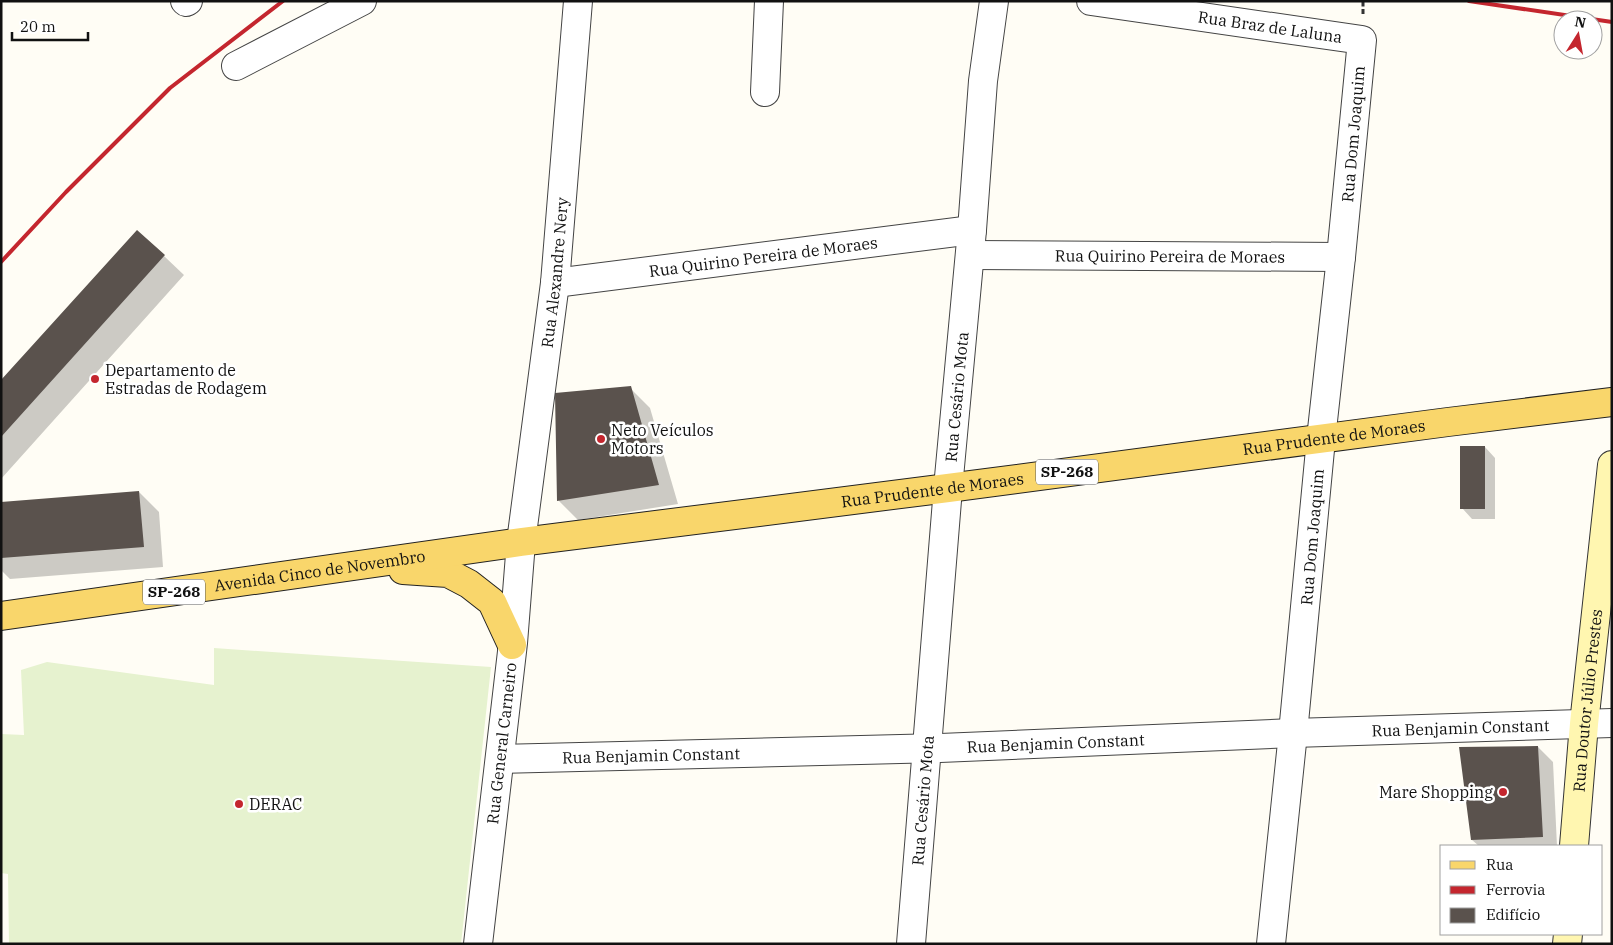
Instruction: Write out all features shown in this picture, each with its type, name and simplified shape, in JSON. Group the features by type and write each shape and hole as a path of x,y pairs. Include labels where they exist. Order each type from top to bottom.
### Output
{"main road":[{"name":"Rua Prudente de Moraes","path":"521,542 1612,402"},
{"name":"Rua Doutor Júlio Prestes","path":"1574,845 1584,724 1612,465"},
{"name":"Avenida Cinco de Novembro","path":"1,616 521,542"},
{"path":"347,567 448,574 469,584 492,602 512,645"}],"street":[{"path":"236,66 362,1"},
{"name":"Rua Alexandre Nery","path":"521,542 555,283 578,1"},
{"path":"765,92 769,1"},
{"name":"Rua Cesário Mota","path":"910,944 948,488 971,242 983,81 994,1"},
{"name":"Rua Braz de Laluna","path":"1091,1 1362,40"},
{"name":"Rua Dom Joaquim","path":"1271,944 1362,40"},
{"name":"Rua Quirino Pereira de Moraes","path":"555,283 971,242 1341,257"},
{"name":"Rua General Carneiro","path":"478,944 500,759 521,542"},
{"name":"Rua Benjamin Constant","path":"500,759 926,748 1293,732 1612,723"}],"green space":[{"name":"DERAC","path":"214,648 491,667 461,944 9,944 8,874 1,873 1,734 24,735 21,670 47,662 214,685"}],"building":[{"path":"137,230 165,255 1,437 1,380"},
{"name":"Neto Veículos Motors","path":"631,386 659,485 557,501 555,393"},
{"path":"1460,446 1485,446 1485,509 1460,509"},
{"path":"139,491 144,547 1,558 1,502"},
{"name":"Mare Shopping","path":"1538,746 1543,837 1471,840 1459,747"}],"railway":[{"path":"1,262 66,192 170,88 283,1"},
{"path":"1469,1 1612,22"}],"place":[{"name":"Departamento de Estradas de Rodagem","path":"95,379"},
{"name":"Neto Veículos Motors","path":"601,439"},
{"name":"Mare Shopping","path":"1503,792"},
{"name":"DERAC","path":"239,804"}]}
